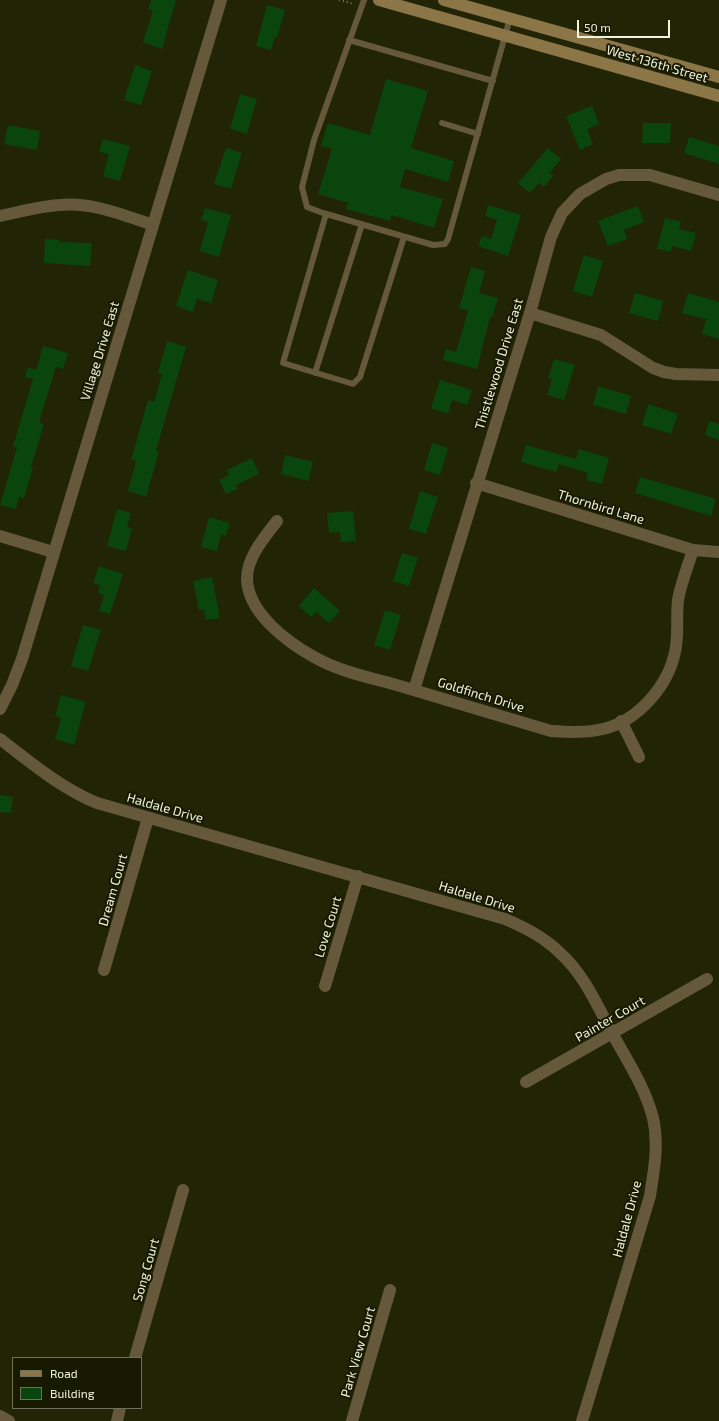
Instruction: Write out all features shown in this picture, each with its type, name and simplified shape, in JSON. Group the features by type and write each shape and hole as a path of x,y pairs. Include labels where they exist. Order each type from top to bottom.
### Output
{"street":[{"name":"Village Drive East","path":"0,709 17,674 221,0"},
{"name":"West 136th Street","path":"379,0 719,96"},
{"name":"West 136th Street","path":"444,0 719,77"},
{"name":"Thistlewood Drive East","path":"414,690 556,224 569,205 591,186 619,175 650,175 719,195"},
{"path":"0,216 48,206 75,205 106,210 153,225"},
{"path":"530,313 601,335 653,368 664,372 676,374 719,375"},
{"name":"Thornbird Lane","path":"476,483 693,550 719,552"},
{"name":"Goldfinch Drive","path":"277,521 258,545 248,570 247,579 251,598 266,620 292,644 315,658 351,672 552,731 576,732 604,729 621,722 639,710 655,694 669,672 675,652 678,599 693,550"},
{"path":"0,536 53,552"},
{"path":"621,722 639,757"},
{"name":"Haldale Drive","path":"0,740 57,782 76,794 97,803 505,919 523,926 559,952 577,971 597,1003 646,1097 653,1118 656,1160 650,1196 582,1421"},
{"name":"Dream Court","path":"104,970 148,818"},
{"name":"Love Court","path":"326,986 358,876"},
{"name":"Painter Court","path":"526,1082 707,979"},
{"name":"Song Court","path":"135,1357 183,1190"},
{"name":"Park View Court","path":"352,1421 390,1290"},
{"path":"117,1421 120,1409"},
{"path":"0,1416 9,1421"}],"lane":[{"path":"364,0 314,140 302,186 307,207 326,214 433,245 445,244 448,239 510,18"},
{"path":"349,40 493,82"},
{"path":"442,123 478,134"},
{"path":"326,214 283,363 315,373 353,384 360,377 404,237"},
{"path":"315,373 362,224"}],"building":[{"path":"151,0 176,0 162,49 143,42 153,11 148,9"},
{"path":"267,5 285,10 277,38 275,37 271,50 256,46"},
{"path":"135,65 152,71 141,105 124,100"},
{"path":"386,79 428,91 411,148 454,161 448,182 405,169 400,187 443,199 434,228 392,215 390,221 346,209 348,203 318,194 332,149 321,146 328,123 370,135"},
{"path":"240,94 257,99 247,134 230,129"},
{"path":"592,106 599,124 587,129 593,144 580,150 566,116"},
{"path":"643,123 671,123 670,143 642,143"},
{"path":"8,125 40,131 37,150 4,144"},
{"path":"689,137 719,146 719,164 684,153"},
{"path":"103,139 130,146 120,181 103,176 109,154 99,152"},
{"path":"226,148 242,153 231,189 214,184"},
{"path":"548,148 561,159 550,173 553,176 544,187 539,183 530,193 518,183"},
{"path":"488,205 521,215 508,256 478,246 482,236 491,239 497,220 485,216"},
{"path":"638,206 644,222 624,230 627,239 608,246 598,221"},
{"path":"205,208 231,215 219,257 200,251 208,222 201,220"},
{"path":"665,218 681,222 679,229 696,233 691,251 672,246 671,252 657,249"},
{"path":"45,239 59,240 59,242 92,243 90,266 44,263"},
{"path":"584,255 603,261 592,297 573,291"},
{"path":"471,267 485,271 479,293 498,298 492,318 490,317 477,369 443,360 446,349 456,352 468,311 459,308"},
{"path":"188,270 218,280 211,303 197,299 193,312 176,306"},
{"path":"635,293 663,301 658,321 629,313"},
{"path":"688,293 719,302 719,339 702,334 706,319 682,313"},
{"path":"167,341 186,347 156,451 159,452 146,497 128,491 136,461 131,460 148,400 154,402 162,374 158,373"},
{"path":"43,346 68,353 63,369 56,367 39,422 44,424 31,467 33,468 24,498 19,497 16,509 0,505 17,447 13,446 33,379 25,377 28,367 36,370"},
{"path":"554,359 575,365 564,400 547,395 552,379 548,378"},
{"path":"440,380 472,390 467,405 452,400 448,414 431,408"},
{"path":"598,386 631,396 626,414 593,405"},
{"path":"648,404 678,414 671,434 642,425"},
{"path":"709,421 719,424 719,440 705,435"},
{"path":"432,443 448,448 440,475 424,470"},
{"path":"526,445 576,459 579,449 609,458 602,484 586,480 588,473 559,464 556,472 521,462"},
{"path":"285,455 313,462 308,481 281,474"},
{"path":"252,458 259,474 236,485 238,489 226,494 219,480 229,475 227,470"},
{"path":"640,477 716,499 711,516 635,493"},
{"path":"420,491 438,497 426,534 409,529"},
{"path":"117,509 131,513 127,527 132,528 126,551 107,546"},
{"path":"353,511 356,541 341,542 340,532 329,533 327,513"},
{"path":"209,517 230,523 226,536 221,534 217,551 201,547"},
{"path":"402,553 418,558 409,586 393,581"},
{"path":"99,566 123,574 110,614 99,611 104,595 98,593 100,585 93,583"},
{"path":"212,577 220,618 206,620 204,610 199,610 193,581"},
{"path":"314,588 340,611 329,623 316,612 311,617 299,606"},
{"path":"385,610 401,615 390,650 374,645"},
{"path":"83,625 101,630 88,671 71,666"},
{"path":"61,695 86,702 74,745 55,739 61,718 55,716"},
{"path":"0,795 13,797 11,813 0,812"}]}
